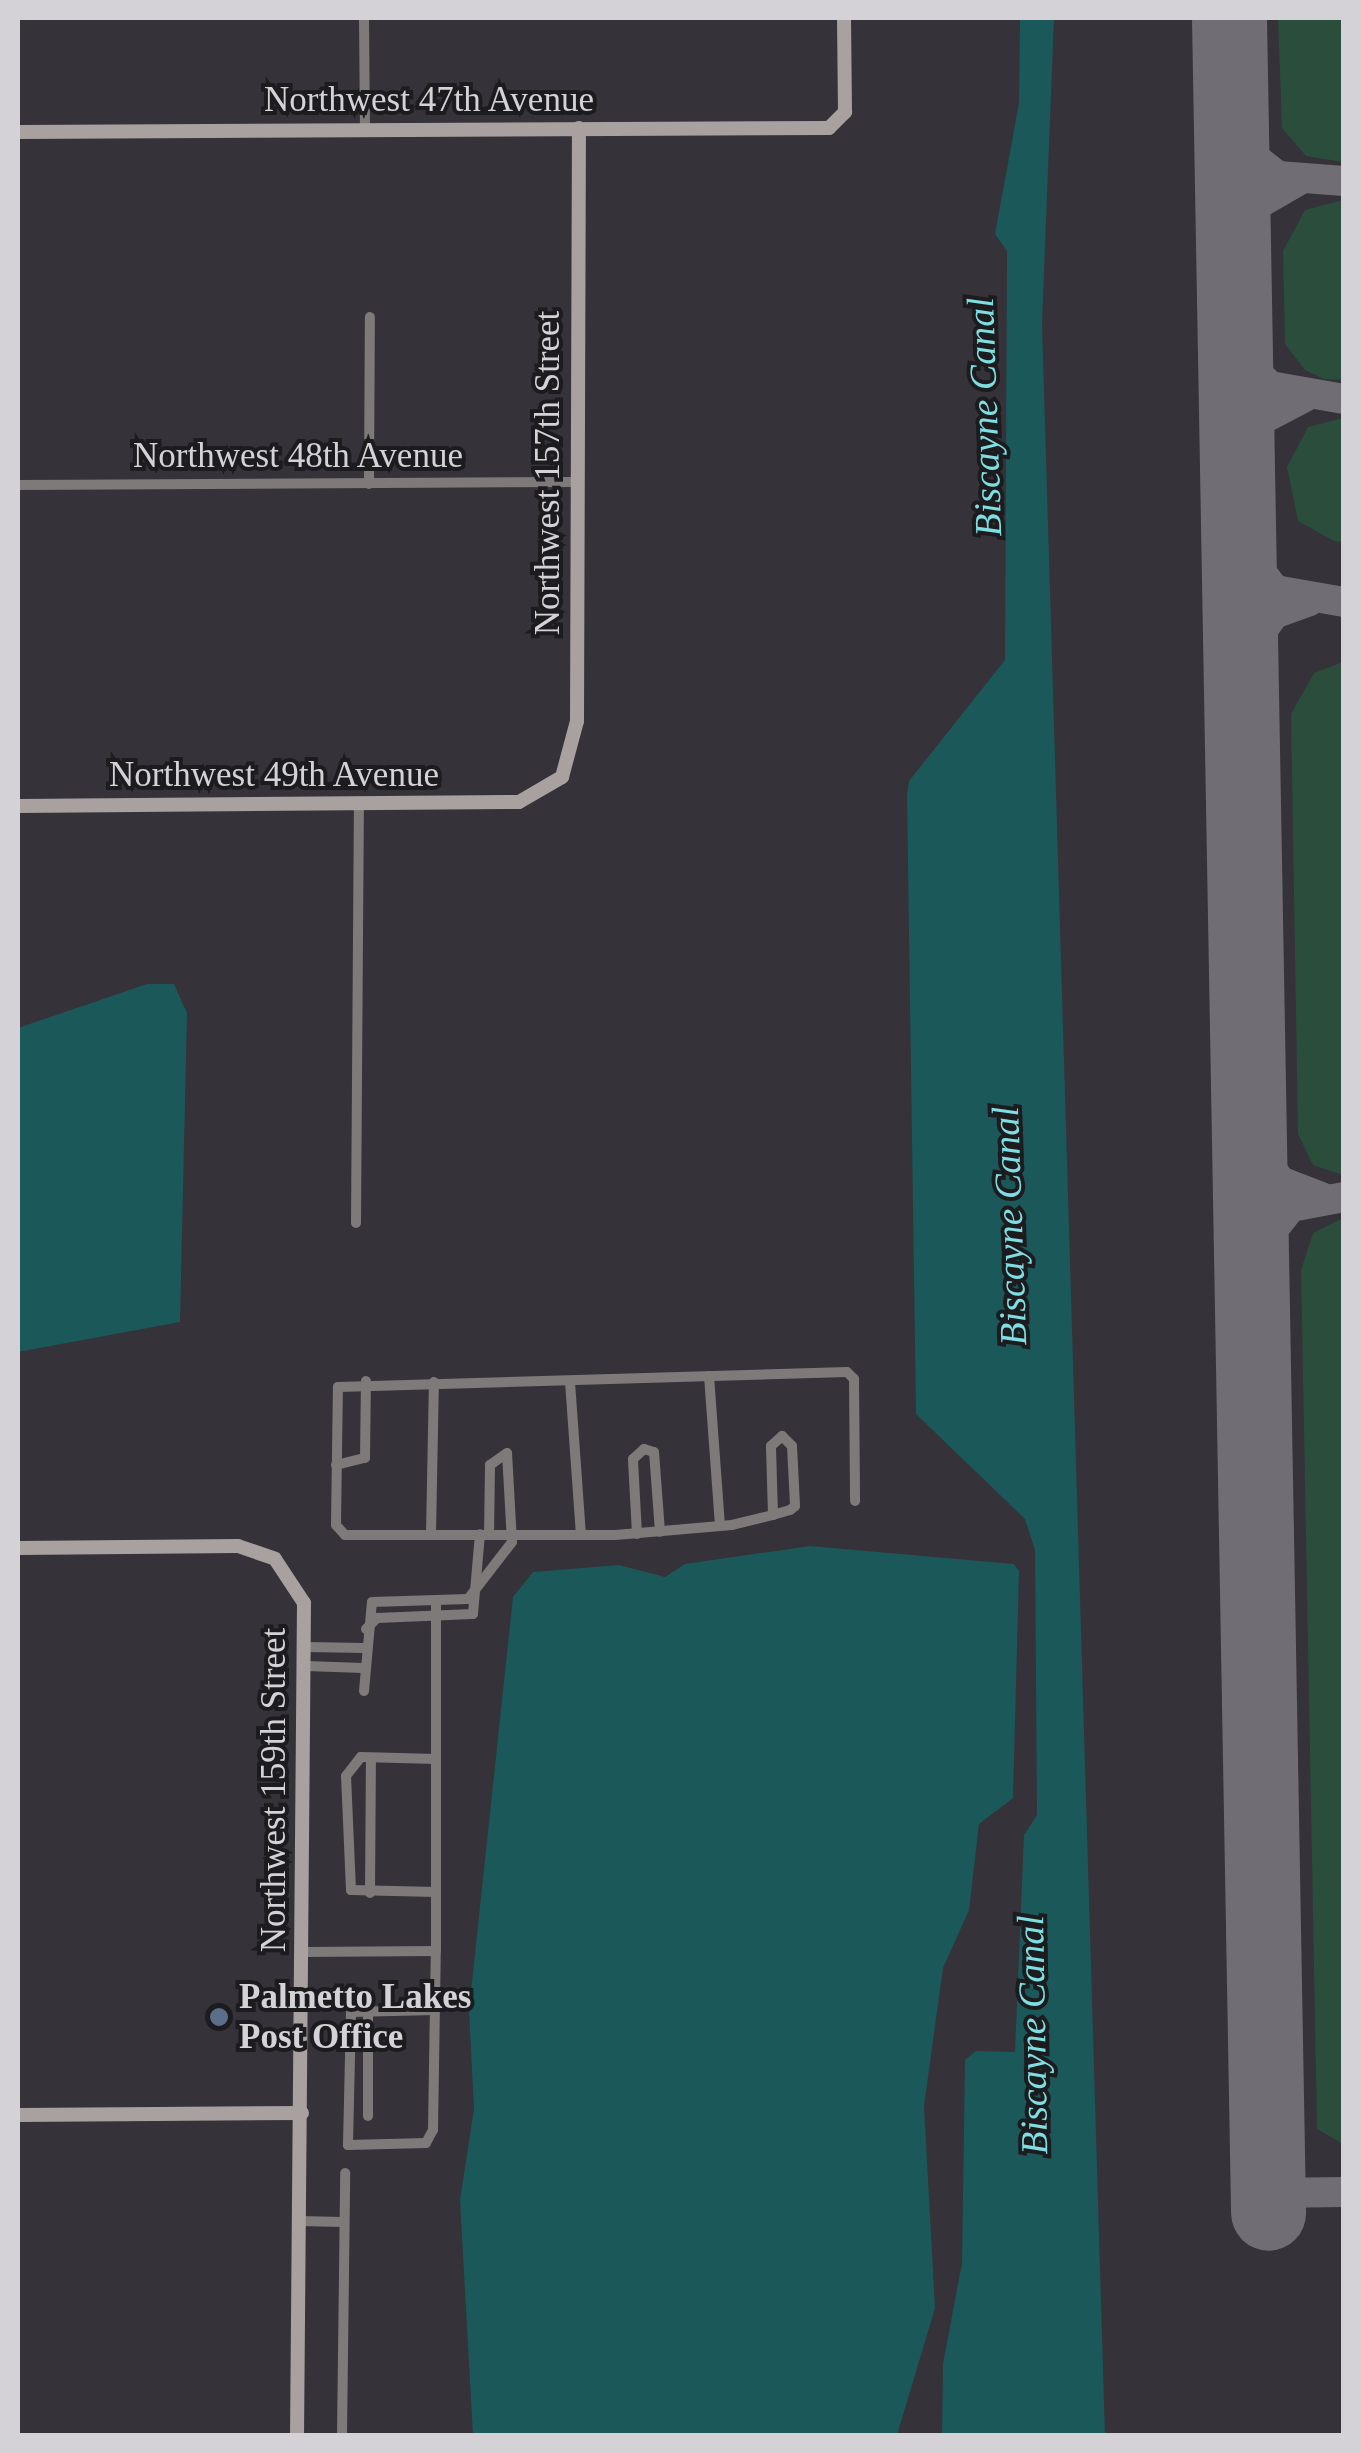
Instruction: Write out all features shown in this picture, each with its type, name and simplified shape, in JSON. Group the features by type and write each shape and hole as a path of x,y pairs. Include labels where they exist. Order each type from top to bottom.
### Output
{"street":[{"path":"364,18 365,130"},
{"name":"Northwest 47th Avenue","path":"18,132 840,123 844,18"},
{"name":"Northwest 157th Street","path":"530,798 562,777 576,745 579,128"},
{"path":"369,484 370,317"},
{"name":"Northwest 48th Avenue","path":"18,486 579,482"},
{"name":"Northwest 49th Avenue","path":"18,806 359,804 530,798"},
{"path":"356,1223 359,804"},
{"path":"773,1515 771,1446 782,1436 792,1446 795,1506 773,1515 720,1526 637,1534 345,1536 336,1524 338,1387 366,1381 570,1382 847,1372 854,1378 855,1501"},
{"path":"709,1376 720,1526"},
{"path":"336,1465 365,1458 366,1381"},
{"path":"431,1534 434,1382"},
{"path":"570,1382 581,1535"},
{"path":"637,1534 633,1459 644,1448 654,1452 660,1532"},
{"path":"364,1691 365,1630 372,1602 468,1598 480,1576 514,1534 507,1453 490,1465 480,1576 473,1614 377,1618 365,1630"},
{"name":"Northwest 159th Street","path":"18,1548 238,1546 287,1570 304,1603 297,2436"},
{"path":"435,2010 351,2012 346,2023 348,2145 430,2139 435,2010 436,1950 436,1600"},
{"path":"306,1647 364,1648"},
{"path":"306,1666 364,1668"},
{"path":"436,1758 370,1758 370,1893 436,1892"},
{"name":"Northwest 159th Street","path":"370,1758 354,1761 346,1776 348,1886 370,1893"},
{"path":"303,1952 436,1950"},
{"path":"368,2012 368,2116"},
{"path":"18,2115 302,2113"},
{"path":"342,2436 345,2173"},
{"path":"298,2222 342,2222"}],"green space":[{"path":"1278,18 1343,18 1343,162 1306,156 1282,128"},
{"path":"1343,200 1343,380 1324,379 1305,370 1285,344 1283,251 1305,210"},
{"path":"1343,418 1343,542 1298,521 1287,467 1308,427"},
{"path":"1343,662 1344,1175 1313,1165 1298,1134 1291,714 1314,673"},
{"path":"1344,1218 1343,2144 1317,2129 1301,1270 1313,1233"}],"water":[{"name":"Biscayne Canal","path":"1020,18 1054,18 1042,323 1105,2436 942,2435 943,2364 962,2263 965,2060 976,2051 1015,2052 1024,1835 1037,1815 1035,1550 1025,1519 916,1414 907,795 909,781 1005,660 1007,251 995,234 1019,103"},
{"path":"147,984 174,984 187,1013 180,1322 18,1352 18,1028"},
{"path":"810,1546 1014,1564 1019,1571 1013,1798 979,1824 969,1910 943,1968 924,2106 935,2308 897,2435 473,2435 460,2200 474,2109 469,2010 513,1597 533,1572 619,1565 665,1577 685,1564"}],"taxiway":[{"path":"1231,125 1241,147 1278,176 1344,181"},
{"path":"1233,259 1253,207 1298,181"},
{"path":"1234,321 1245,361 1270,386 1344,399"},
{"path":"1237,461 1259,421 1305,397"},
{"path":"1238,542 1275,590 1344,602"},
{"path":"1240,663 1274,614 1309,601"},
{"path":"1249,1137 1280,1181 1324,1198"},
{"path":"1251,1258 1291,1207 1344,1197"},
{"path":"1268,2193 1344,2192"}],"runway":[{"path":"1229,18 1268,2213"}],"place":[{"name":"Palmetto Lakes Post Office","path":"219,2017"}]}
